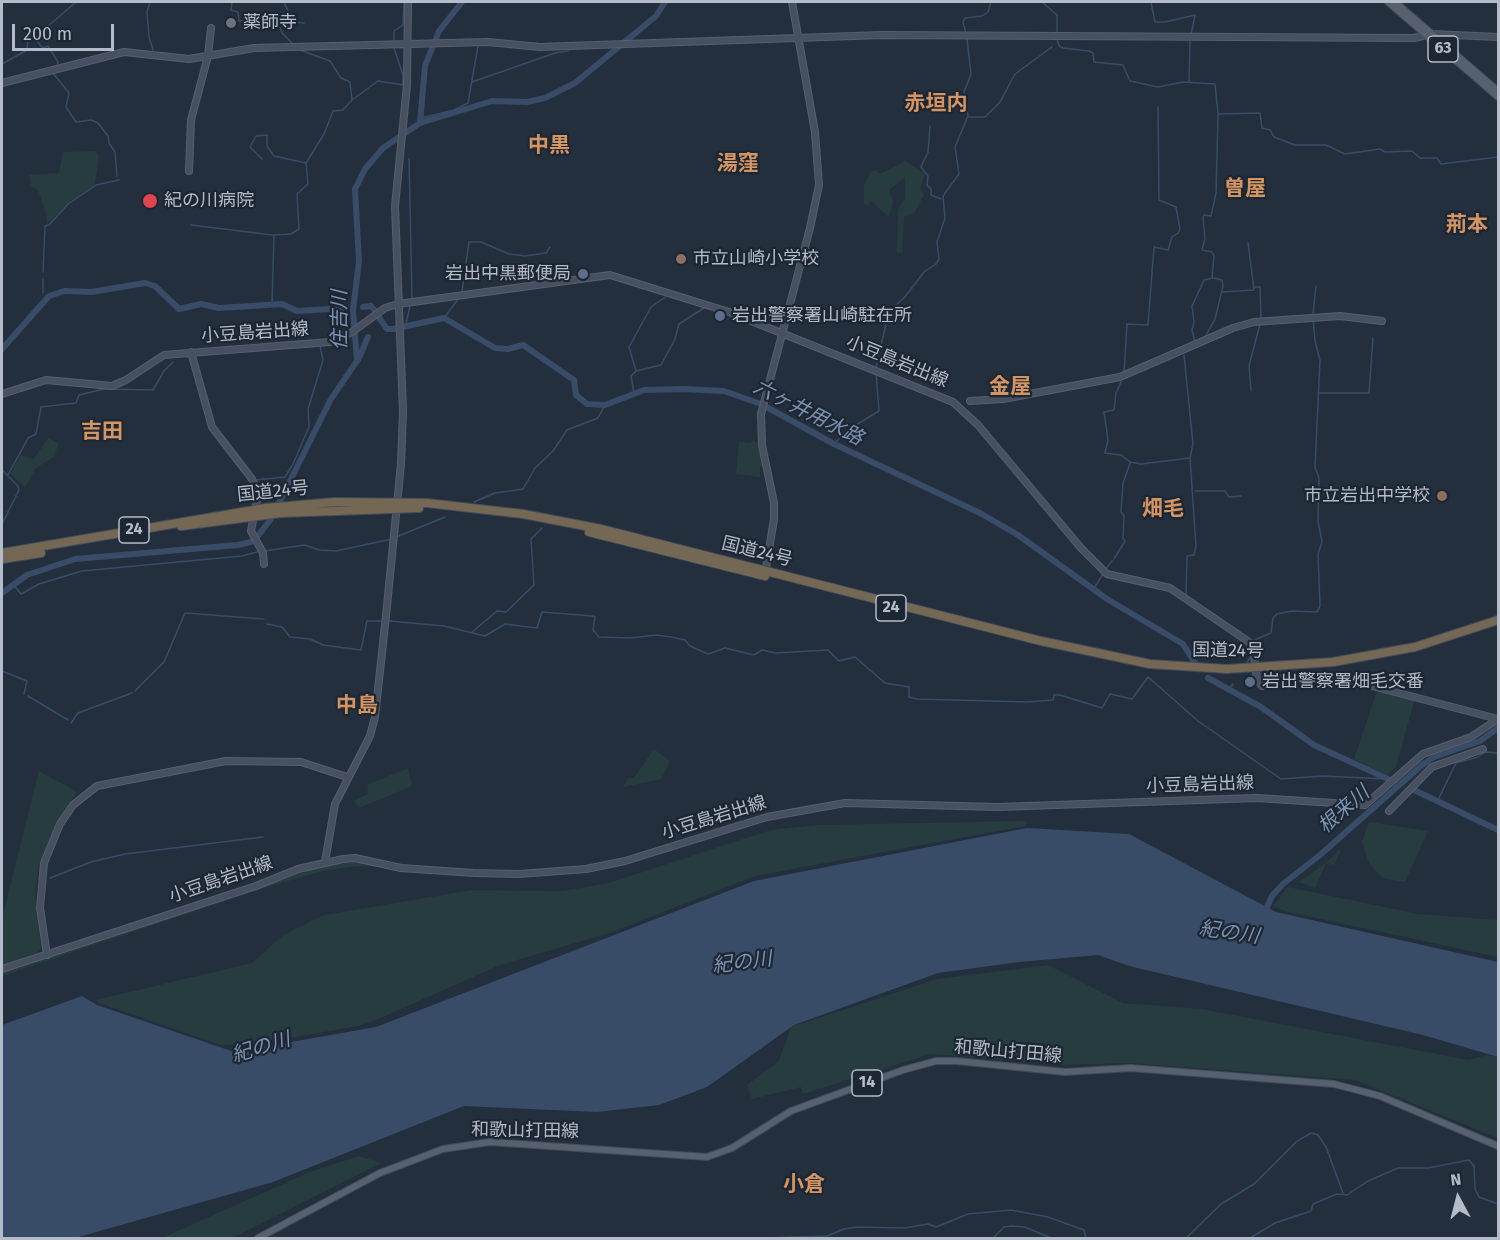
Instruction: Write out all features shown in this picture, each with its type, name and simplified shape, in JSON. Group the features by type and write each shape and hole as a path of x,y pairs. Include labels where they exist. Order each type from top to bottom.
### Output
{"highway":[{"name":"国道24号","path":"2,553 283,509 396,505 548,524 765,574 1038,646 1115,662 1188,672 1334,668 1388,658 1498,625"},
{"name":"国道24号","path":"2,559 259,512"},
{"name":"国道24号","path":"1256,671 1333,662 1415,647 1498,620"}],"main road":[{"name":"63","path":"1388,2 1498,91"},
{"name":"63","path":"1395,2 1498,97"},
{"name":"和歌山打田線","path":"258,1239 380,1173 443,1149 490,1142 707,1157 732,1148 791,1111 903,1070 936,1061 1065,1072 1131,1068 1334,1084 1380,1096 1498,1146"}],"street":[{"path":"326,862 331,821 347,777 370,736 375,717 396,505 403,411 394,206 407,85 408,2"},
{"path":"765,574 774,519 774,503 762,445 761,414 810,228 819,185 815,132 792,2"},
{"path":"189,171 190,120 208,56 211,28"},
{"path":"2,83 124,52 175,58 208,56 254,48 488,42 540,47 798,37 1414,38 1430,34 1498,37"},
{"name":"小豆島岩出線","path":"2,394 46,380 112,386 126,380 158,358 191,352 330,342 352,332 385,308 398,304 610,275 729,312 933,392 964,410 1097,567 1114,578 1163,585 1191,600 1249,642 1253,647 1258,684 1262,686 1274,679 1330,675 1498,719"},
{"path":"964,410 970,401 976,398 1022,395 1132,374 1233,328 1254,322 1340,316 1382,321"},
{"path":"191,352 212,427 252,479 258,494 259,512 252,533 264,564"},
{"name":"小豆島岩出線","path":"2,969 326,862 355,858 401,868 474,873 519,874 586,868 625,861 767,817 845,803 998,807 1257,798 1365,806 1423,754 1471,737 1498,719"},
{"path":"1389,811 1432,768 1483,749"},
{"path":"47,955 40,908 44,862 67,814 80,799 97,786 226,761 301,762 347,777"}],"green space":[{"path":"96,151 99,156 95,184 68,203 47,224 46,213 38,190 31,186 29,175 59,173 63,152"},
{"path":"905,161 925,174 920,188 924,195 915,212 904,217 902,253 897,252 898,210 905,198 905,177 889,190 893,202 889,217 871,201 867,206 864,204 864,186 870,172 875,170 880,174"},
{"path":"48,438 58,443 55,456 36,468 25,487 10,474 21,455 34,459"},
{"path":"752,440 757,442 763,467 760,467 760,477 736,474 739,442 751,443"},
{"path":"1378,688 1415,698 1396,767 1387,775 1354,759"},
{"path":"654,749 670,761 661,779 623,787 628,778 634,778"},
{"path":"408,768 412,786 359,808 354,801 368,794 367,785"},
{"path":"39,771 77,792 57,821 38,867 35,897 41,948 37,953 2,966 2,919"},
{"path":"1027,821 1025,826 755,876 610,933 500,965 358,1026 256,1044 221,1045 99,1003 96,1000 252,963 282,936 324,915 472,890 563,891 609,883 771,830 817,825"},
{"path":"1369,822 1428,831 1405,882 1382,878 1369,863 1362,842"},
{"path":"1342,847 1334,865 1326,863 1315,888 1299,882 1327,862"},
{"path":"352,861 384,866 357,866 323,871 264,888 2,976 2,973 287,875"},
{"path":"1288,887 1418,914 1498,920 1498,957 1288,912 1273,906"},
{"path":"1048,965 1123,1003 1202,1009 1468,1060 1487,1055 1498,1057 1498,1138 1355,1080 1129,1063 1065,1065 931,1054 803,1094 801,1087 752,1099 747,1085 779,1061 791,1027 937,979"},
{"path":"359,1156 381,1163 232,1238 162,1238 310,1172"}],"water":[{"name":"紀の川","path":"1027,828 1129,834 1276,912 1498,962 1498,1057 1423,1035 1129,966 1098,955 1019,962 938,973 794,1025 707,1087 659,1105 597,1112 464,1106 273,1182 75,1238 2,1238 2,1025 82,996 97,1005 234,1052 376,1027 754,881"}],"waterway":[{"path":"2,64 27,50 28,40 34,31 47,27 76,2"},
{"path":"150,2 147,12 149,37 153,50"},
{"path":"232,2 231,10 238,12 239,21 276,17 282,33 293,44"},
{"path":"284,2 293,22 304,23"},
{"path":"394,41 394,31 403,25 404,2"},
{"path":"420,123 425,66 439,31 462,2"},
{"name":"住吉川","path":"2,593 27,575 75,559 238,545 251,542 257,537 271,519 331,399 357,361 353,310 359,261 355,189 365,169 383,148 420,123 492,101 527,102 545,98 575,83 656,16 665,2"},
{"path":"966,34 963,22 965,18 982,16 988,12 991,2"},
{"path":"1042,2 1057,15 1057,32"},
{"path":"1151,2 1155,22 1195,15 1191,35"},
{"path":"32,33 43,48 48,46 58,62 57,66"},
{"path":"876,367 889,311 905,297 924,272 936,264 939,259 937,242 945,218 943,196 959,174 955,147 968,116 964,92 971,74 967,39"},
{"path":"1057,39 1059,46 1063,48 1093,53 1094,62 1123,65 1130,81 1158,87 1183,82 1215,84 1218,114 1260,113 1262,128 1270,130 1274,137 1295,145 1326,145 1345,154 1380,149 1385,152 1412,151 1420,158 1437,158 1441,164 1498,157"},
{"path":"1189,82 1190,40"},
{"path":"421,118 454,110 468,103 478,46"},
{"path":"968,117 985,117 1000,102 1015,74 1052,47"},
{"path":"272,304 274,235 291,234 299,229 297,194 308,184 306,163 324,134 333,111 343,110 352,100 378,81 403,85 403,75 394,48"},
{"path":"300,50 330,61 341,78 350,82 352,100"},
{"path":"472,82 555,53 568,51"},
{"path":"53,73 69,93 66,107 76,122 91,120 98,123 108,136 109,143 115,152 117,176"},
{"path":"1124,373 1127,324 1148,325 1154,247 1168,250 1172,237 1180,229 1176,207 1159,200 1158,107"},
{"path":"1195,342 1192,330 1194,322 1192,306 1204,280 1212,278 1214,256 1212,252 1202,250 1205,239 1203,218 1204,215 1211,216 1216,193 1218,115"},
{"path":"930,126 928,152 921,167 928,176 927,185 931,189 931,195 941,199"},
{"path":"262,159 250,147 256,136 267,135 267,146 274,156 306,163"},
{"path":"409,159 412,298"},
{"path":"43,272 45,226 49,225 68,204 96,185 119,180"},
{"path":"191,225 273,235"},
{"path":"462,292 469,242 481,242 509,254 525,256 546,253 550,247"},
{"path":"1222,292 1254,290 1248,243"},
{"path":"1205,337 1215,319 1223,286 1222,280 1213,278"},
{"path":"43,279 43,293"},
{"name":"六ヶ井用水路","path":"2,349 49,296 64,291 91,292 145,283 155,286 179,309 201,304 219,308 282,304 297,311 346,308"},
{"path":"1313,314 1316,286"},
{"path":"1253,287 1260,287 1261,320"},
{"path":"636,371 629,347 651,307 667,296"},
{"path":"444,318 459,298"},
{"name":"六ヶ井用水路","path":"363,307 371,306 375,311"},
{"path":"405,328 410,306"},
{"path":"634,393 631,376 636,371 661,365 675,339 679,324 704,308"},
{"name":"六ヶ井用水路","path":"378,316 387,329 444,318 495,348 508,349 523,345 574,380 576,395 587,404 605,405 644,390 683,389 724,391 761,404 834,444 980,513 1018,535 1107,599 1183,644 1195,663"},
{"path":"1252,641 1271,633 1273,618 1277,614 1292,611 1317,612 1320,606 1318,554 1322,542 1318,521 1319,478 1315,467 1320,360 1313,319"},
{"path":"1251,391 1249,366 1260,324"},
{"name":"六ヶ井用水路","path":"358,360 368,337"},
{"path":"1320,393 1369,393 1373,338"},
{"path":"255,480 285,477 293,464 309,427 308,409 323,360 320,346"},
{"path":"1184,355 1193,444 1190,458 1196,546 1194,555 1187,556 1186,595 1215,616"},
{"path":"8,475 28,438 36,434 41,407 76,403 79,395 104,389 153,390 164,371 173,362"},
{"path":"834,444 846,431 879,411 876,372"},
{"path":"1121,382 1116,393 1114,410 1104,412 1108,440 1105,453 1121,455 1130,462 1141,464 1189,458"},
{"path":"474,502 495,493 523,489 535,468 553,451 567,430 598,418 605,405"},
{"path":"1114,559 1125,541 1123,538 1124,516 1121,512 1123,483 1130,463"},
{"path":"2,470 18,486 19,490 2,524"},
{"path":"1195,491 1225,491 1229,497 1241,496"},
{"path":"396,537 445,517"},
{"path":"472,632 497,611 506,612 534,585 531,539 542,528"},
{"path":"264,551 305,545 319,550 336,551 392,539"},
{"path":"13,584 21,594 39,584 82,571 242,556 257,552"},
{"path":"1105,570 1112,561"},
{"path":"1093,590 1103,574"},
{"path":"389,621 444,626 485,636 505,624 537,628 542,612 595,617 593,630 599,637 631,638 656,635 671,637 685,640 690,646 708,654 725,648 754,655 762,650 776,653 828,650 839,661 855,657 885,683 909,687 909,697 917,699 1027,702 1053,700 1054,695 1060,695 1102,708 1110,694 1132,699 1148,677 1198,721 1281,779 1322,776 1388,779"},
{"path":"135,691 164,662 185,613 264,619"},
{"path":"267,624 282,627 290,637 310,639 323,645 361,650 367,621 382,621"},
{"path":"1246,664 1251,656 1248,647"},
{"path":"2,671 27,681 24,694"},
{"name":"六ヶ井用水路","path":"1208,678 1261,707 1314,745 1388,779"},
{"path":"1227,690 1233,684"},
{"path":"71,723 78,713 132,693"},
{"path":"28,696 68,720"},
{"name":"根来川","path":"1264,914 1272,896 1283,884 1320,855 1422,765 1434,757 1480,741 1498,728"},
{"path":"1437,802 1456,763 1478,757 1485,752 1498,753"},
{"name":"六ヶ井用水路","path":"1414,790 1498,830"},
{"path":"50,878 91,862 125,854 263,837"},
{"path":"1186,1238 1221,1204 1254,1184 1296,1142 1311,1133 1318,1135 1326,1147 1343,1193"},
{"path":"1250,1238 1275,1223 1311,1211 1313,1204 1337,1194 1347,1195 1368,1181 1398,1168 1428,1168 1469,1160 1474,1166 1475,1189 1479,1197 1498,1204"},
{"path":"764,1238 827,1236 844,1229 858,1227 904,1228 928,1224 936,1227 968,1214 1011,1210 1048,1217 1084,1230 1086,1238"},
{"path":"993,1238 1004,1227 1012,1226 1025,1227 1051,1238"}],"place":[{"name":"薬師寺","path":"231,23"},
{"name":"紀の川病院","path":"150,201"},
{"name":"市立山崎小学校","path":"681,259"},
{"name":"岩出中黒郵便局","path":"583,274"},
{"name":"岩出警察署山崎駐在所","path":"720,316"},
{"name":"市立岩出中学校","path":"1442,496"},
{"name":"岩出警察署畑毛交番","path":"1250,682"}],"district":[{"name":"赤垣内","path":"936,104"},
{"name":"中黒","path":"549,146"},
{"name":"湯窪","path":"738,164"},
{"name":"曽屋","path":"1245,189"},
{"name":"荊本","path":"1467,225"},
{"name":"金屋","path":"1010,387"},
{"name":"吉田","path":"102,432"},
{"name":"畑毛","path":"1163,509"},
{"name":"中島","path":"357,706"},
{"name":"小倉","path":"804,1185"}]}
